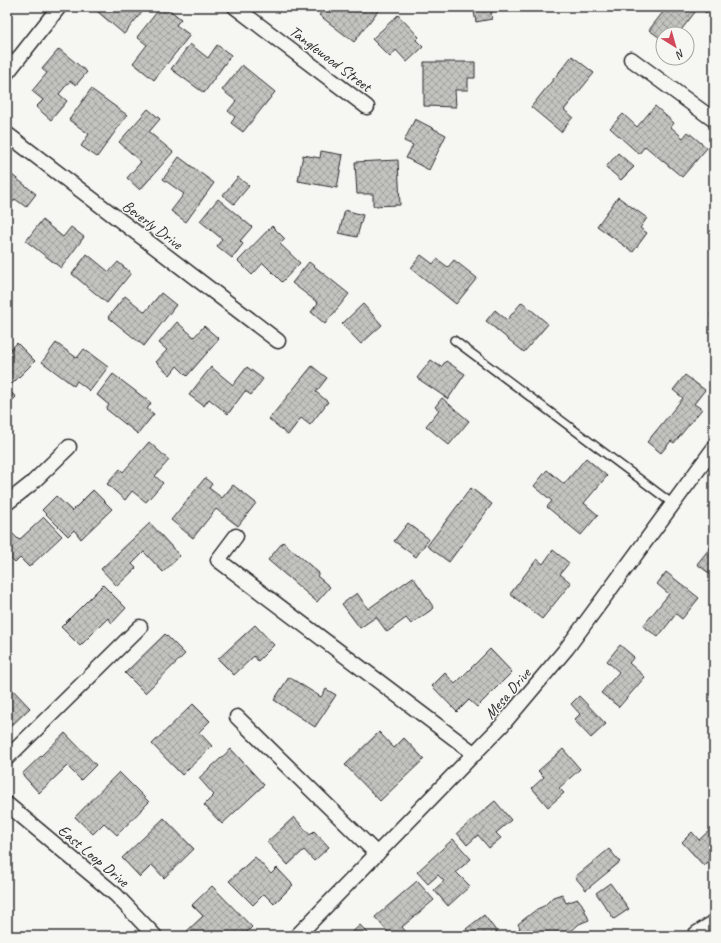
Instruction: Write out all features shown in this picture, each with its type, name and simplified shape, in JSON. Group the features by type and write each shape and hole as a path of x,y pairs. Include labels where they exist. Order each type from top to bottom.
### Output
{"street":[{"path":"7,72 59,7"},
{"name":"Tanglewood Street","path":"236,7 367,107"},
{"path":"630,59 714,120"},
{"name":"Beverly Drive","path":"7,134 278,341"},
{"path":"7,503 31,484 69,447"},
{"name":"Mesa Drive","path":"296,936 503,724 567,648 714,448"},
{"path":"236,536 218,560 475,754"},
{"path":"7,758 140,627"},
{"path":"238,717 377,854"},
{"name":"East Loop Drive","path":"7,804 116,895 155,936"},
{"path":"698,936 714,926"}],"lane":[{"path":"454,340 673,504"}],"building":[{"path":"92,7 146,7 124,34"},
{"path":"161,7 166,7 181,19 176,25 190,35 154,80 133,63 147,45 137,37"},
{"path":"325,7 381,7 354,42 319,15"},
{"path":"473,7 506,7 506,9 491,12 492,19 476,22"},
{"path":"667,7 699,7 684,26 655,26 655,34 649,30"},
{"path":"699,7 711,7 706,13"},
{"path":"398,15 419,37 416,40 423,47 407,62 396,50 390,57 372,39"},
{"path":"190,44 208,58 217,45 231,55 204,93 171,69"},
{"path":"59,49 87,72 76,85 70,81 59,94 67,101 51,120 36,107 43,100 32,91 47,73 42,69"},
{"path":"572,56 594,73 564,110 573,117 561,132 531,107"},
{"path":"424,62 475,62 475,78 468,78 468,90 455,90 456,107 424,106"},
{"path":"242,65 275,92 243,132 231,123 235,117 228,111 236,101 222,90"},
{"path":"91,89 127,115 97,157 81,146 89,134 69,120"},
{"path":"655,106 674,123 671,127 683,138 688,132 707,148 682,177 645,146 639,154 610,128 623,114 637,127"},
{"path":"148,109 160,119 149,132 173,152 140,190 127,178 141,162 119,142"},
{"path":"415,119 446,135 429,170 406,158 413,145 404,141"},
{"path":"321,151 343,155 337,188 298,181 303,155 320,158"},
{"path":"618,153 634,167 621,180 606,167"},
{"path":"179,157 214,183 186,222 171,211 184,194 163,179"},
{"path":"398,160 400,205 373,206 373,194 357,194 355,162"},
{"path":"7,171 36,194 26,207 15,199 12,203 7,199"},
{"path":"238,177 249,186 234,204 223,195"},
{"path":"618,197 647,218 640,228 647,233 633,252 597,226"},
{"path":"218,199 252,227 240,241 243,244 232,258 217,246 222,239 200,221"},
{"path":"345,210 363,215 357,237 339,233"},
{"path":"42,220 63,237 71,227 84,237 61,268 26,241"},
{"path":"272,226 285,239 280,244 300,263 282,282 263,263 252,275 238,261"},
{"path":"87,254 109,272 118,262 131,273 107,303 72,274"},
{"path":"421,255 433,264 437,259 448,267 454,260 477,278 456,304 411,268"},
{"path":"309,262 349,294 325,324 311,312 318,303 292,283"},
{"path":"161,293 176,305 144,346 108,317 125,296 145,312"},
{"path":"522,302 548,324 524,352 486,321 495,310 507,320"},
{"path":"363,304 382,325 361,344 342,324"},
{"path":"714,310 714,318 710,315"},
{"path":"177,322 194,337 204,326 219,339 187,376 177,366 170,375 156,362 167,350 159,343"},
{"path":"17,343 35,361 7,389 7,353"},
{"path":"56,343 77,358 84,349 108,367 90,391 77,381 74,386 42,362"},
{"path":"431,360 441,367 446,361 465,374 448,399 417,378"},
{"path":"312,366 327,378 316,392 328,402 310,425 301,418 288,435 269,419"},
{"path":"211,367 233,385 247,367 263,379 251,395 245,391 228,414 209,399 204,406 189,395"},
{"path":"113,374 151,403 147,409 154,414 138,434 106,409 109,405 97,395"},
{"path":"685,375 705,390 694,404 702,409 674,443 671,441 661,453 647,442 683,398 673,390"},
{"path":"7,389 16,397 7,406"},
{"path":"442,398 469,421 449,445 426,426 439,410 435,407"},
{"path":"149,442 169,460 155,476 163,483 146,502 132,491 125,500 107,484 120,469 123,472"},
{"path":"586,458 607,476 584,503 598,515 581,535 547,507 552,501 534,486 547,470 564,484"},
{"path":"205,478 212,484 209,488 222,498 233,485 256,503 238,526 216,509 193,538 171,520"},
{"path":"471,488 492,504 449,562 427,546"},
{"path":"93,490 112,509 81,539 74,530 68,536 42,510 56,496 72,511"},
{"path":"44,517 62,536 29,567 20,558 15,563 7,555 7,536 11,532 19,540"},
{"path":"150,523 180,556 163,572 144,552 132,564 136,568 117,586 101,569"},
{"path":"408,523 429,539 416,557 394,541"},
{"path":"283,542 319,573 317,576 330,587 317,602 268,560"},
{"path":"714,543 714,577 697,564"},
{"path":"553,550 569,563 560,574 571,583 542,619 510,594 537,559 543,564"},
{"path":"7,561 11,565 7,569"},
{"path":"666,572 699,598 682,619 676,614 658,637 643,626 669,594 657,584"},
{"path":"413,577 434,608 411,624 406,618 387,632 376,617 360,628 342,604 357,593 368,609"},
{"path":"103,585 126,608 112,623 108,618 80,646 61,627"},
{"path":"255,625 274,645 258,661 254,656 234,675 218,659"},
{"path":"165,634 185,654 145,693 125,673"},
{"path":"620,645 634,657 629,663 645,677 619,707 601,693 619,672 607,661"},
{"path":"490,649 512,672 477,707 469,700 457,712 432,686 445,673 455,684"},
{"path":"289,677 321,697 326,689 336,695 315,727 274,700"},
{"path":"11,688 30,708 7,730 7,692"},
{"path":"579,696 606,724 591,738 574,720 580,714 571,704"},
{"path":"193,704 210,721 199,732 212,746 182,775 152,744"},
{"path":"379,732 394,748 404,738 424,759 380,801 345,765"},
{"path":"65,733 96,765 81,780 67,766 39,793 22,774"},
{"path":"231,749 264,785 222,824 204,805 214,795 199,778"},
{"path":"563,749 580,769 559,788 564,793 548,807 532,788 544,777 538,771"},
{"path":"119,772 149,802 117,835 104,823 93,834 75,817"},
{"path":"495,801 511,820 496,833 501,838 489,848 478,835 467,845 457,833"},
{"path":"294,817 310,835 314,831 329,847 314,861 304,850 288,865 267,842"},
{"path":"164,818 194,849 164,878 152,865 140,877 122,858"},
{"path":"714,826 714,856 704,866 682,842 692,832 699,840"},
{"path":"453,839 471,859 456,872 470,886 448,906 434,890 444,881 438,875 428,884 417,872"},
{"path":"609,849 620,862 586,890 575,877"},
{"path":"255,857 271,874 277,868 293,885 274,904 264,894 253,905 229,881"},
{"path":"417,881 434,900 402,927 406,932 402,936 391,936 375,917"},
{"path":"610,883 629,909 614,919 596,893"},
{"path":"212,886 252,927 243,936 192,936 187,931 203,916 192,905"},
{"path":"562,894 566,903 578,899 582,904 589,920 579,924 566,936 514,936 520,928 518,924 537,909 544,906 553,897"},
{"path":"484,915 500,936 472,936 466,929"},
{"path":"360,925 371,936 348,936"}]}
